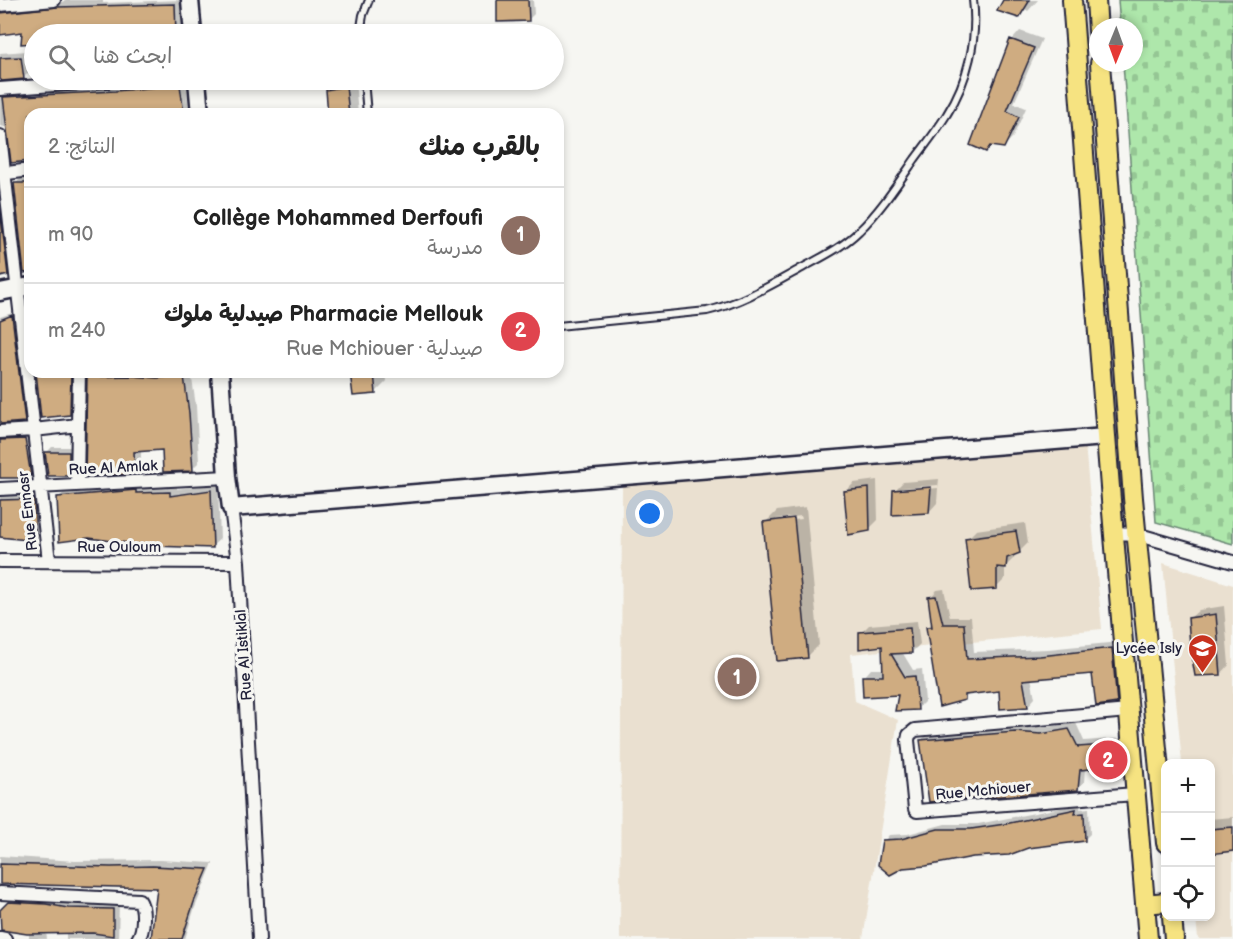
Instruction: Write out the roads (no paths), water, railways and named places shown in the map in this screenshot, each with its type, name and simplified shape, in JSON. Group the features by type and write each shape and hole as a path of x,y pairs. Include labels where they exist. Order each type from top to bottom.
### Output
{"main road":[{"path":"1072,0 1113,533 1148,939"},
{"path":"1096,0 1097,18"},
{"path":"1101,72 1136,534 1163,813"},
{"path":"1080,113 1104,111"},
{"path":"1145,904 1161,902"},
{"path":"1172,921 1174,939"}],"street":[{"path":"0,5 54,0"},
{"path":"190,0 192,24"},
{"path":"0,89 24,87"},
{"path":"198,90 199,108"},
{"name":"Rue Ennasr","path":"0,136 2,173 24,352"},
{"path":"2,173 24,171"},
{"name":"Rue Ennasr","path":"27,378 49,561"},
{"path":"77,485 79,378"},
{"name":"Rue Al Istiklal","path":"220,378 226,477 238,562 260,939"},
{"path":"0,432 78,425"},
{"path":"231,508 1106,437"},
{"name":"Rue Al Amlak","path":"0,489 226,477"},
{"path":"1113,533 1136,534 1233,562"},
{"name":"Rue Ouloum","path":"0,561 238,562"},
{"name":"Rue Mchiouer","path":"1128,711 915,730 909,735 908,740 915,809 918,811 1135,794"},
{"path":"0,893 139,900 142,906 142,931 138,939"},
{"path":"0,938 5,939"}],"lane":[{"path":"362,24 369,0"},
{"path":"564,325 707,311 728,306 755,294 839,248 860,231 948,113 964,75 974,36 973,0"},
{"path":"365,90 366,108"}],"place":[{"name":"Lycée Isly","path":"1203,674"},
{"name":"Collège Mohammed Derfoufi","path":"737,677"},
{"name":"Pharmacie Mellouk صيدلية ملوك","path":"1108,760"}]}
